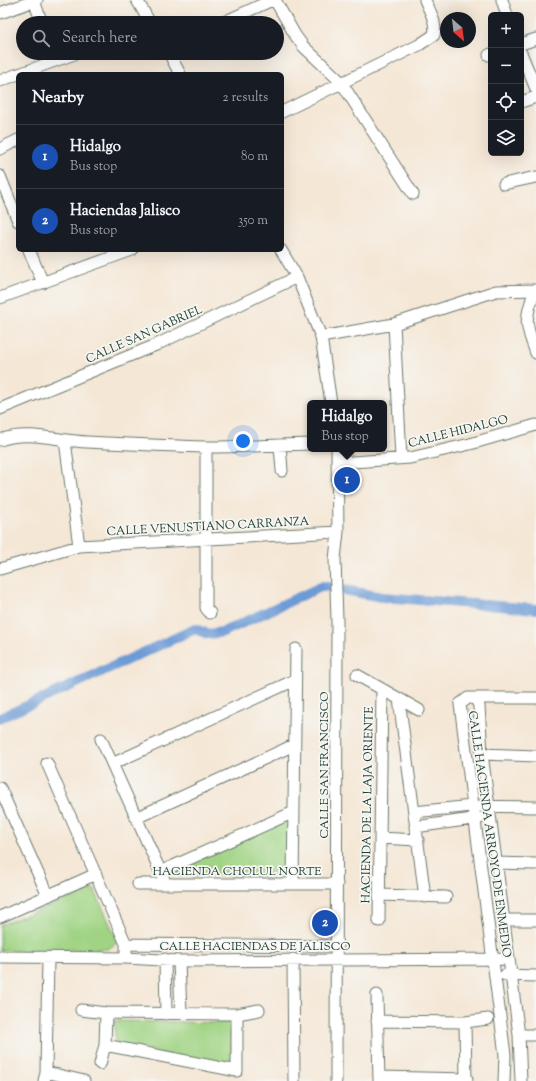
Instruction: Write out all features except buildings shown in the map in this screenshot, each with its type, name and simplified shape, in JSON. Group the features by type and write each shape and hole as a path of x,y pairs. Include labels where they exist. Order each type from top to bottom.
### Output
{"street":[{"path":"0,13 35,0 40,16"},
{"path":"137,0 146,16"},
{"path":"238,16 273,0 283,16"},
{"path":"284,111 419,45 434,35 436,28 434,18 425,0"},
{"path":"502,0 506,12"},
{"path":"284,17 303,46 341,82 413,194"},
{"path":"524,43 536,39"},
{"path":"23,72 49,60"},
{"path":"173,60 179,72"},
{"path":"524,60 536,89"},
{"path":"0,81 16,75"},
{"path":"524,101 536,97"},
{"path":"0,149 16,141"},
{"path":"0,176 16,216"},
{"path":"504,184 536,177"},
{"path":"30,252 42,283"},
{"path":"0,298 127,252"},
{"path":"282,252 298,277 322,337 330,400"},
{"name":"CALLE SAN GABRIEL","path":"0,410 156,345 298,277"},
{"path":"322,337 394,324 496,291 536,290 527,313 526,327 536,352"},
{"path":"394,324 401,458"},
{"name":"CALLE HIDALGO","path":"338,462 401,458 470,444 536,425"},
{"path":"0,440 8,437 41,436 65,442 206,446 307,444"},
{"path":"65,442 79,546"},
{"path":"280,445 282,471"},
{"path":"206,446 206,608 210,613"},
{"name":"CALLE SAN FRANCISCO","path":"336,1081 338,946 336,884 335,559 338,532 337,452"},
{"name":"CALLE VENUSTIANO CARRANZA","path":"0,569 79,546 338,532"},
{"path":"293,883 296,649"},
{"path":"357,675 419,710"},
{"path":"112,764 295,680"},
{"name":"HACIENDA DE LA LAJA ORIENTE","path":"379,921 382,689"},
{"name":"CALLE HACIENDA ARROYO DE ENMEDIO","path":"504,1081 505,1055 496,974 460,710 460,704 468,698 477,701 479,706 482,754 489,813 519,1035 521,1081"},
{"path":"474,699 536,698"},
{"path":"399,699 425,897"},
{"path":"101,739 166,884"},
{"path":"136,818 294,745"},
{"path":"482,754 536,756"},
{"path":"47,763 126,944 126,958"},
{"path":"0,788 48,896"},
{"path":"414,812 472,806 489,813"},
{"path":"415,827 474,819 489,813 536,807"},
{"path":"160,872 294,812"},
{"path":"380,838 418,840"},
{"path":"496,863 536,864"},
{"path":"0,918 96,874"},
{"name":"HACIENDA CHOLUL NORTE","path":"138,884 336,884"},
{"path":"379,895 446,898"},
{"path":"504,920 536,920"},
{"name":"CALLE HACIENDAS DE JALISCO","path":"126,944 338,946"},
{"name":"CALLE HACIENDAS DE JALISCO","path":"0,957 126,958 166,959 179,961 293,959 509,959"},
{"path":"48,958 45,1077 84,1081"},
{"path":"166,959 166,1014"},
{"path":"293,959 294,1081"},
{"path":"179,961 181,1014"},
{"path":"496,974 536,976"},
{"path":"377,994 379,1079 467,1080 465,1022"},
{"path":"81,1010 106,1013 237,1014 259,1010"},
{"path":"100,1064 106,1045 106,1013"},
{"path":"106,1045 239,1076 237,1014"},
{"path":"377,1021 465,1022 488,1018"},
{"path":"519,1035 536,1035"}],"green space":[{"path":"287,819 290,825 289,875 174,875 171,871"},
{"path":"94,889 118,942 108,949 0,951 0,925"},
{"path":"114,1021 231,1023 232,1067 116,1044"}],"waterway":[{"path":"0,718 195,629 208,634 223,632 323,586 382,597 536,609"}],"place":[{"name":"Hidalgo","path":"347,480"},
{"name":"Haciendas Jalisco","path":"325,923"}]}
